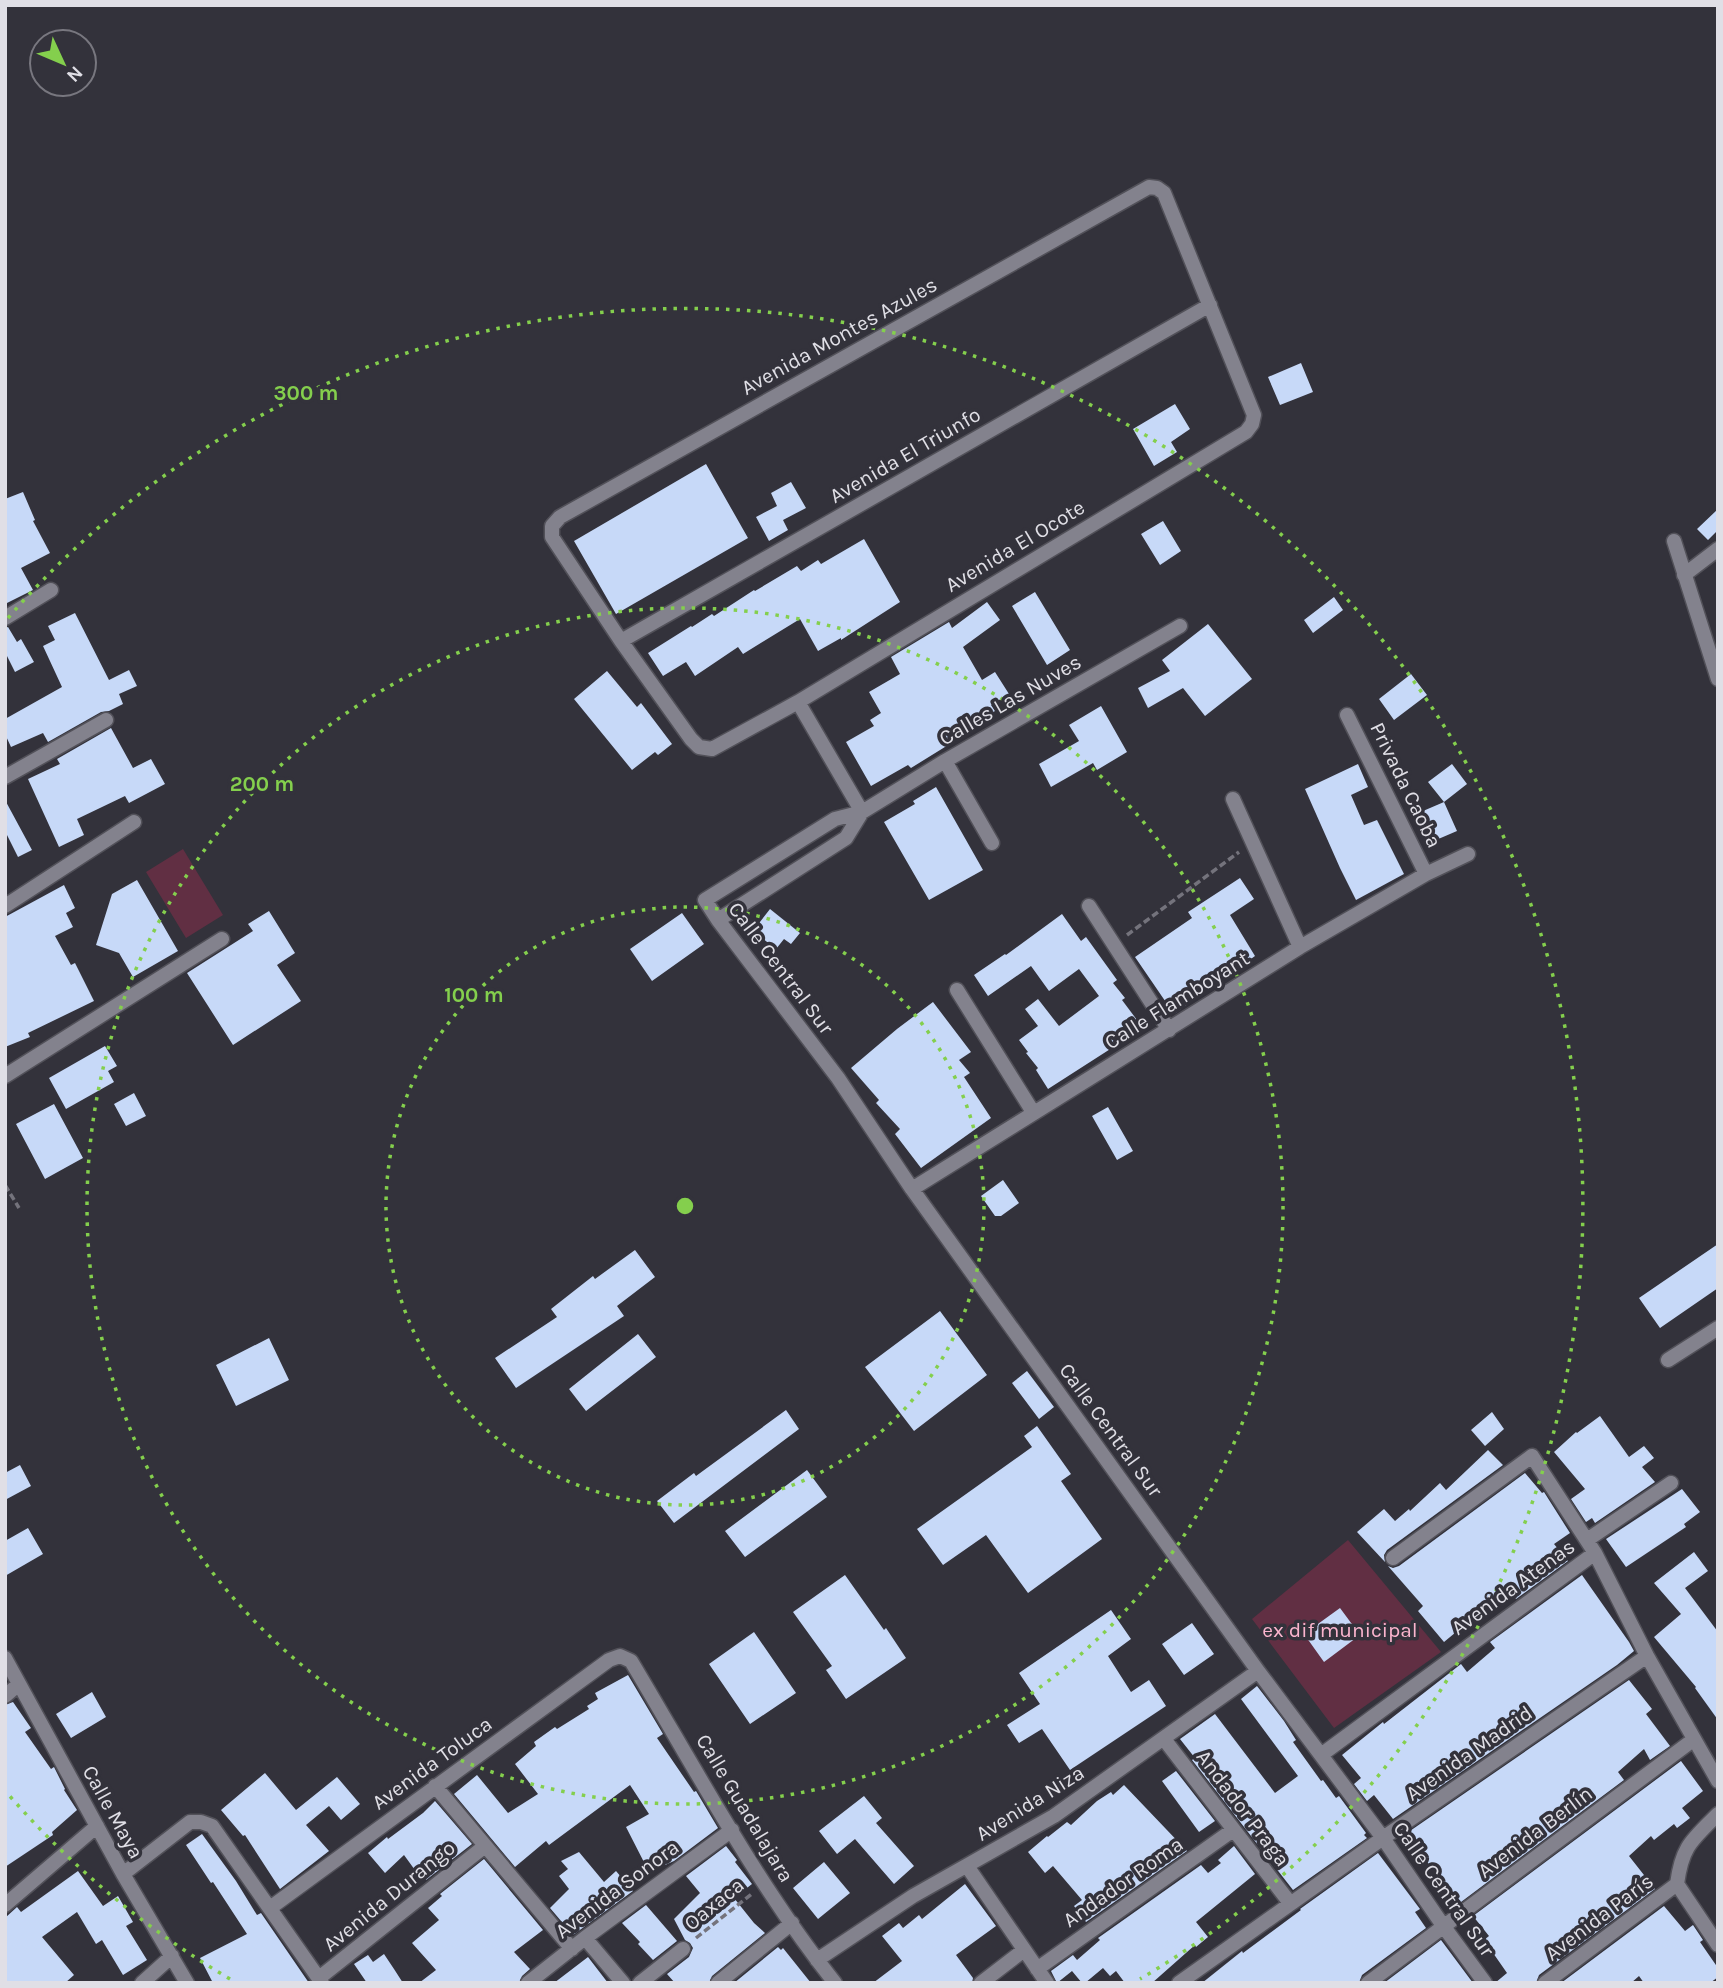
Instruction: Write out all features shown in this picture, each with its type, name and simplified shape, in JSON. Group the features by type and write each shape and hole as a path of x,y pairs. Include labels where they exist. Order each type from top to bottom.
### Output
{"street":[{"name":"Avenida Montes Azules","path":"621,641 552,537 552,526 560,517 1149,187 1164,193 1210,305"},
{"name":"Avenida El Ocote","path":"621,641 699,747 712,749 798,702 1246,432 1254,415 1210,305"},
{"name":"Avenida El Triunfo","path":"621,641 1210,305"},
{"path":"1674,541 1718,679"},
{"path":"1685,575 1718,549"},
{"path":"5,618 51,590"},
{"name":"Calles Las Nuves","path":"705,900 835,819 862,812 945,761 1180,626"},
{"path":"798,702 862,812"},
{"name":"Privada Caoba","path":"1347,715 1426,874"},
{"path":"5,777 106,720"},
{"path":"945,761 992,844"},
{"path":"1233,799 1300,947"},
{"name":"Calles Las Nuves","path":"718,920 846,838 862,812"},
{"path":"5,906 135,822"},
{"name":"Calle Flamboyant","path":"912,1189 1300,947 1426,874 1468,854"},
{"name":"Calle Central Sur","path":"705,900 838,1078 912,1189 1485,1983"},
{"path":"1089,905 1169,1030"},
{"path":"5,1076 222,939"},
{"path":"957,990 1033,1112"},
{"path":"1668,1360 1718,1328"},
{"path":"1393,1558 1532,1456 1591,1547 1647,1656 1718,1781"},
{"name":"Avenida Atenas","path":"1321,1755 1671,1483"},
{"name":"Avenida Toluca","path":"270,1908 609,1660 620,1656"},
{"name":"Calle Guadalajara","path":"620,1656 631,1661 765,1883 835,1983"},
{"name":"Avenida Madrid","path":"1179,1983 1382,1838 1647,1656"},
{"name":"Calle Maya","path":"5,1658 123,1874 187,1983"},
{"name":"Avenida Niza","path":"817,1960 914,1896 1054,1816 1258,1671"},
{"path":"5,1696 19,1684"},
{"name":"Andador Praga","path":"1164,1739 1290,1903"},
{"name":"Avenida Berlín","path":"1368,1983 1693,1740"},
{"path":"435,1786 572,1949"},
{"path":"1718,1814 1689,1844 1680,1862 1677,1884 1718,1945"},
{"path":"123,1874 190,1822 212,1826 321,1980"},
{"path":"5,1905 97,1826"},
{"name":"Andador Roma","path":"1037,1969 1233,1829"},
{"name":"Avenida Sonora","path":"528,1983 732,1830"},
{"name":"Avenida Durango","path":"321,1980 485,1846"},
{"path":"967,1866 1046,1983"},
{"name":"Avenida París","path":"1545,1983 1677,1884"},
{"path":"718,1983 792,1923"},
{"path":"585,1938 623,1983"},
{"path":"640,1983 683,1949"},
{"path":"981,1983 1024,1950"},
{"path":"142,1983 172,1956"}],"path":[{"path":"1114,945 1252,842"},
{"path":"5,1185 19,1208"},
{"name":"Oaxaca","path":"683,1949 765,1883"}],"green space":[{"path":"183,849 223,915 186,938 146,872"},
{"name":"ex dif municipal","path":"1348,1540 1441,1652 1334,1728 1252,1619"}],"building":[{"path":"1301,363 1313,392 1280,405 1268,377"},
{"path":"1175,404 1190,429 1171,442 1177,452 1154,466 1133,429"},
{"path":"706,464 748,538 616,614 574,541"},
{"path":"791,482 806,508 783,520 788,530 769,541 756,517 777,506 771,493"},
{"path":"23,492 35,520 33,521 50,553 21,568 33,590 5,604 5,499"},
{"path":"1718,509 1718,530 1708,540 1697,529"},
{"path":"1163,521 1181,551 1160,565 1141,534"},
{"path":"864,539 900,602 841,640 818,651 800,619 743,654 738,647 695,676 686,662 663,676 648,653 797,566 801,571 818,560 821,564"},
{"path":"1035,592 1070,650 1047,665 1012,606"},
{"path":"1334,597 1343,610 1313,633 1304,620"},
{"path":"987,602 1000,620 963,647 982,680 995,672 1009,694 991,705 995,711 950,738 953,742 911,768 908,765 871,786 846,742 874,726 870,720 881,713 869,692 900,674 891,657 949,622 952,628"},
{"path":"75,613 109,680 129,670 137,686 119,694 123,704 101,712 48,742 43,733 11,747 5,734 5,719 62,687 43,646 55,640 48,626"},
{"path":"1208,624 1252,679 1205,716 1183,688 1148,708 1138,688 1170,671 1162,660"},
{"path":"8,627 17,642 21,639 34,662 15,672 5,652 5,628"},
{"path":"607,671 637,707 641,703 672,744 658,755 655,752 632,770 574,699"},
{"path":"1411,674 1427,695 1394,720 1379,699"},
{"path":"1101,706 1127,752 1097,770 1093,763 1051,787 1039,764 1079,741 1069,725"},
{"path":"111,728 133,768 151,759 165,784 129,803 125,796 77,819 84,835 59,847 28,779 60,764 57,759"},
{"path":"1358,764 1368,787 1351,795 1364,825 1377,820 1404,874 1356,900 1305,789"},
{"path":"1452,764 1467,784 1444,802 1428,782"},
{"path":"936,787 983,870 929,900 884,822 915,804 913,801"},
{"path":"5,800 32,850 18,857 5,831"},
{"path":"1444,802 1457,831 1429,843 1416,814"},
{"path":"1240,878 1254,899 1230,915 1255,956 1174,1014 1135,957 1192,918 1188,912"},
{"path":"137,880 178,951 133,977 119,953 96,945 112,894"},
{"path":"64,885 75,908 66,913 73,927 55,936 71,965 75,963 94,1001 28,1033 30,1037 5,1047 5,917"},
{"path":"770,909 800,933 791,944 784,939 776,949 753,931"},
{"path":"269,911 295,953 277,965 301,1001 233,1045 187,973 253,931 248,924"},
{"path":"682,913 704,944 652,981 630,949"},
{"path":"1062,914 1081,941 1086,937 1117,980 1113,983 1125,998 1122,1000 1143,1028 1048,1089 1019,1040 1038,1026 1025,1009 1038,999 1059,1026 1099,996 1079,969 1049,991 1031,966 988,996 974,975"},
{"path":"933,1002 971,1052 959,1060 970,1073 964,1077 991,1118 921,1168 895,1134 900,1129 876,1103 879,1100 851,1068"},
{"path":"105,1046 117,1066 108,1071 114,1082 66,1109 49,1078"},
{"path":"134,1093 146,1116 126,1126 114,1104"},
{"path":"54,1104 83,1158 45,1179 16,1124"},
{"path":"1108,1107 1133,1151 1117,1160 1092,1116"},
{"path":"1003,1180 1019,1203 1001,1216 995,1216 981,1196"},
{"path":"1718,1244 1718,1288 1660,1328 1639,1298"},
{"path":"635,1250 655,1277 617,1306 624,1316 516,1388 495,1358 557,1317 551,1309 593,1276 595,1279"},
{"path":"940,1311 987,1375 914,1431 865,1367"},
{"path":"638,1334 656,1357 586,1411 569,1389"},
{"path":"269,1338 289,1380 236,1406 216,1365"},
{"path":"1027,1371 1054,1407 1039,1419 1012,1383"},
{"path":"786,1410 799,1429 674,1523 657,1501"},
{"path":"1492,1412 1504,1429 1485,1446 1471,1430"},
{"path":"1600,1416 1629,1457 1644,1446 1654,1458 1642,1467 1655,1482 1595,1523 1592,1518 1586,1522 1571,1499 1585,1489 1554,1452 1576,1432"},
{"path":"1037,1426 1071,1474 1061,1481 1102,1539 1028,1593 986,1535 943,1565 917,1529 1032,1447 1024,1436"},
{"path":"1488,1450 1503,1465 1387,1550 1384,1555 1385,1562 1357,1532 1384,1509 1395,1521 1440,1483 1446,1490"},
{"path":"20,1465 31,1486 5,1500 5,1473"},
{"path":"807,1470 827,1497 745,1557 725,1531"},
{"path":"1525,1473 1542,1493 1544,1492 1570,1533 1554,1544 1568,1561 1516,1599 1508,1589 1444,1642 1418,1611 1423,1606 1388,1566 1399,1566"},
{"path":"1682,1489 1700,1512 1684,1524 1686,1527 1626,1567 1606,1539"},
{"path":"28,1528 43,1554 5,1576 5,1541"},
{"path":"1694,1552 1708,1571 1685,1588 1718,1632 1718,1720 1696,1687 1654,1637 1681,1614 1654,1583"},
{"path":"845,1575 906,1658 846,1699 826,1670 832,1666 793,1612"},
{"path":"1582,1575 1634,1651 1393,1819 1374,1795 1367,1801 1354,1784 1361,1778 1342,1755 1461,1664 1467,1672 1495,1648 1490,1642"},
{"path":"1340,1608 1360,1635 1324,1662 1304,1634"},
{"path":"1111,1610 1131,1639 1108,1656 1131,1692 1149,1680 1166,1706 1070,1770 1042,1729 1019,1743 1007,1725 1040,1704 1019,1673"},
{"path":"1192,1623 1214,1654 1184,1675 1162,1644"},
{"path":"754,1632 796,1693 750,1724 709,1664"},
{"path":"628,1675 663,1734 657,1738 694,1792 696,1791 718,1828 674,1861 649,1872 626,1827 649,1814 630,1785 549,1845 546,1841 515,1867 454,1794 477,1775 508,1813 538,1794 515,1764 536,1746 534,1742 589,1709 587,1706 598,1699 595,1693"},
{"path":"1629,1680 1652,1709 1646,1714 1670,1746 1650,1760 1644,1749 1618,1772 1624,1780 1457,1905 1407,1833"},
{"path":"1257,1686 1284,1721 1296,1740 1293,1742 1321,1781 1323,1780 1336,1798 1339,1796 1367,1838 1293,1890 1192,1760 1195,1758 1180,1739 1215,1714 1275,1793 1298,1776 1241,1699"},
{"path":"92,1692 106,1717 71,1738 56,1714"},
{"path":"13,1702 31,1728 25,1732 51,1769 54,1767 77,1810 52,1832 53,1835 5,1867 5,1705"},
{"path":"1681,1761 1703,1791 1682,1808 1690,1818 1677,1828 1674,1824 1654,1840 1651,1836 1629,1856 1655,1889 1539,1975 1536,1983 1495,1983 1507,1973 1484,1940 1489,1936 1473,1916"},
{"path":"1176,1771 1215,1821 1199,1832 1162,1781"},
{"path":"265,1773 296,1810 337,1777 360,1804 341,1820 329,1806 306,1825 329,1851 280,1889 245,1835 243,1836 221,1810"},
{"path":"1124,1785 1187,1851 1086,1922 1074,1906 1082,1900 1053,1866 1045,1873 1028,1852 1067,1822 1071,1825 1097,1801 1111,1792 1113,1795"},
{"path":"864,1796 882,1818 876,1823 914,1866 894,1884 855,1839 837,1854 819,1831"},
{"path":"435,1801 472,1844 426,1880 421,1875 420,1877 404,1855 385,1873 368,1853 423,1813"},
{"path":"202,1834 257,1915 261,1913 309,1983 213,1983 200,1958 247,1934 186,1845"},
{"path":"726,1846 752,1884 734,1898 765,1933 712,1976 709,1983 675,1983 667,1974 689,1957 693,1948 685,1940 674,1919 700,1893 686,1876"},
{"path":"1234,1846 1255,1874 1196,1922 1208,1937 1152,1983 1125,1983 1116,1971 1110,1976 1103,1968 1085,1983 1072,1971 1057,1983 1051,1971 1073,1955 1077,1960 1100,1940 1098,1938 1201,1865 1208,1873 1221,1863 1218,1860"},
{"path":"579,1852 604,1882 616,1871 633,1891 573,1935 550,1908 569,1889 559,1876 568,1869 561,1861"},
{"path":"1378,1853 1420,1909 1415,1912 1426,1928 1362,1975 1359,1983 1202,1983 1242,1951 1243,1953"},
{"path":"484,1859 543,1930 514,1952 530,1969 519,1983 419,1983 436,1970 412,1943 439,1920 428,1908 442,1896 440,1894"},
{"path":"824,1862 850,1893 818,1919 793,1888"},
{"path":"78,1871 103,1906 118,1896 133,1922 126,1926 147,1960 123,1975 102,1940 96,1944 77,1912 42,1937 74,1975 65,1983 5,1983 5,1918 17,1907 21,1912"},
{"path":"965,1884 996,1926 956,1955 973,1978 972,1983 873,1983 902,1961 882,1936 899,1923 903,1928 919,1915 922,1919"},
{"path":"646,1905 677,1941 653,1960 622,1923"},
{"path":"1664,1906 1685,1931 1693,1925 1703,1940 1700,1942 1718,1968 1718,1977 1710,1983 1644,1983 1639,1976 1631,1983 1561,1983"},
{"path":"1441,1940 1473,1983 1384,1983"},
{"path":"778,1947 781,1950 783,1948 811,1983 734,1983"},
{"path":"384,1954 403,1983 367,1983 354,1964 368,1955 373,1962"},
{"path":"588,1957 608,1983 554,1983"}]}
